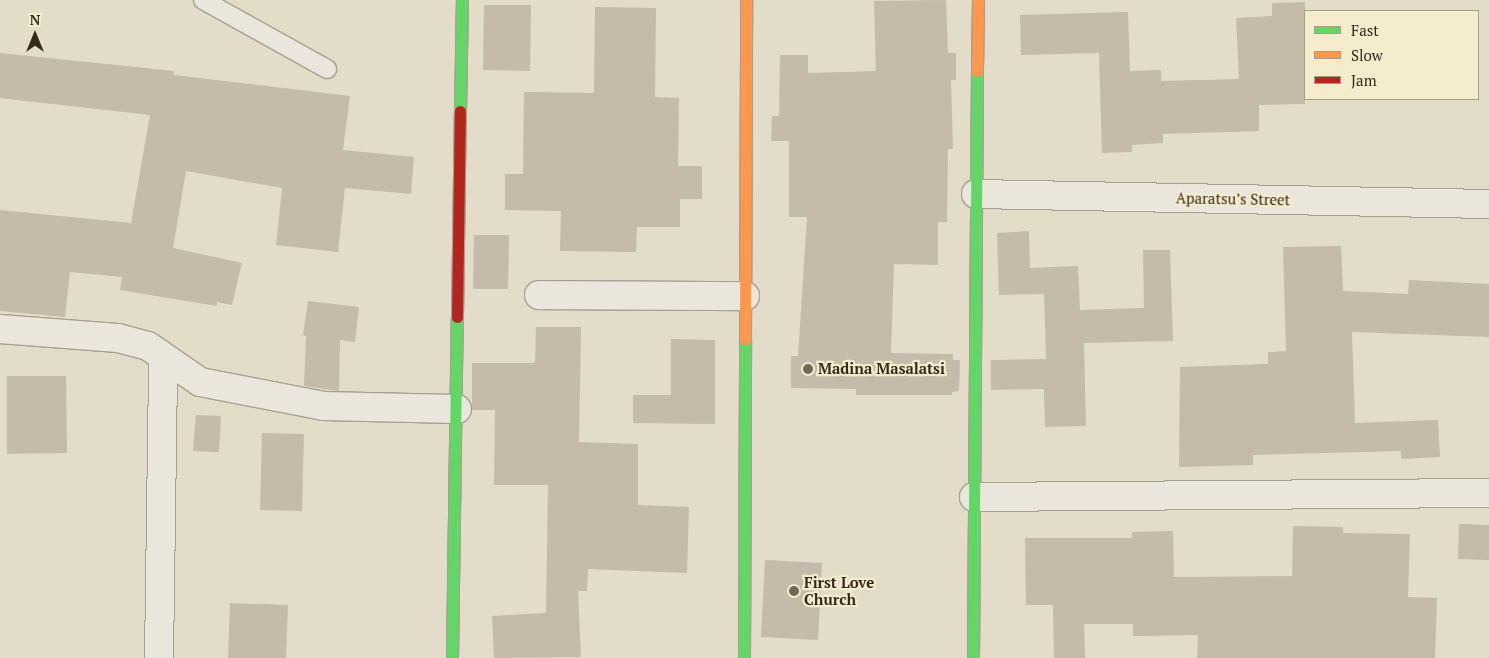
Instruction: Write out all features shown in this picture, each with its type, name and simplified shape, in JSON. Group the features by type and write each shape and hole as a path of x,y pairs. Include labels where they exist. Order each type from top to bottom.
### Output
{"street":[{"path":"452,658 462,0"},
{"path":"744,658 746,0"},
{"path":"973,658 978,0"},
{"name":"Aparatsu’s Street","path":"976,194 1489,204"},
{"path":"539,295 745,296"},
{"path":"0,329 118,338 148,346 200,382 314,404 457,408"},
{"path":"159,658 163,358"},
{"path":"974,496 1489,493"}],"lane":[{"path":"203,0 327,69"}],"building":[{"path":"946,0 948,53 956,53 956,80 951,80 953,149 948,149 947,222 938,222 938,265 894,264 891,353 953,354 953,360 960,360 959,391 952,392 952,395 856,395 856,389 791,388 791,356 798,356 807,217 789,217 789,141 771,141 772,116 779,116 780,55 808,55 808,73 876,71 874,1"},
{"path":"1305,2 1305,104 1259,105 1259,131 1163,134 1163,143 1132,145 1132,152 1102,153 1099,53 1021,55 1020,15 1128,12 1130,71 1161,70 1161,81 1239,79 1236,18 1272,16 1272,3"},
{"path":"484,5 531,5 530,71 483,70"},
{"path":"595,7 656,8 655,97 679,98 678,166 702,166 702,199 680,199 680,227 637,227 636,252 560,251 561,211 505,210 505,174 523,174 524,92 594,93"},
{"path":"0,53 174,71 174,75 350,96 343,150 414,157 411,194 345,188 338,252 276,245 282,188 186,171 173,248 242,263 232,305 217,302 217,306 120,290 122,277 70,272 65,317 0,311 0,210 131,223 150,115 0,98"},
{"path":"1029,231 1030,268 1078,266 1080,310 1144,308 1143,250 1170,250 1173,341 1084,343 1086,426 1045,427 1044,389 991,390 991,360 1046,359 1044,294 999,295 997,233"},
{"path":"474,235 509,235 508,289 473,289"},
{"path":"1341,246 1343,291 1408,294 1409,280 1489,284 1489,337 1352,332 1355,423 1438,420 1440,457 1401,459 1401,451 1253,455 1253,465 1179,467 1180,367 1268,364 1268,352 1286,351 1283,247"},
{"path":"308,301 359,307 355,342 340,340 339,391 304,386 306,336 303,335"},
{"path":"536,327 581,327 579,442 638,444 638,505 689,507 687,573 588,569 587,591 578,591 581,657 494,658 492,616 546,613 548,485 494,485 495,410 472,410 472,363 535,363"},
{"path":"671,339 715,340 715,424 633,423 633,395 671,395"},
{"path":"7,376 66,376 67,453 7,454"},
{"path":"196,415 221,416 219,452 193,451"},
{"path":"262,433 304,434 302,511 260,510"},
{"path":"1459,524 1489,525 1489,560 1458,559"},
{"path":"1293,526 1343,527 1343,533 1410,534 1408,597 1437,598 1435,658 1197,658 1198,635 1133,636 1133,624 1084,624 1085,658 1054,658 1053,605 1026,605 1025,538 1132,538 1132,532 1173,531 1174,577 1292,576"},
{"path":"765,560 822,563 818,640 761,637"},
{"path":"230,603 288,605 286,658 228,658"}],"traffic: fast":[{"path":"460,111 462,0"},
{"path":"973,658 977,71"},
{"path":"452,658 457,317"},
{"path":"744,658 745,339"}],"traffic: slow":[{"path":"745,339 746,0"},
{"path":"977,71 978,0"}],"traffic: jam":[{"path":"457,317 460,111"}],"place":[{"name":"Madina Masalatsi","path":"808,369"},
{"name":"First Love Church","path":"794,591"}]}
